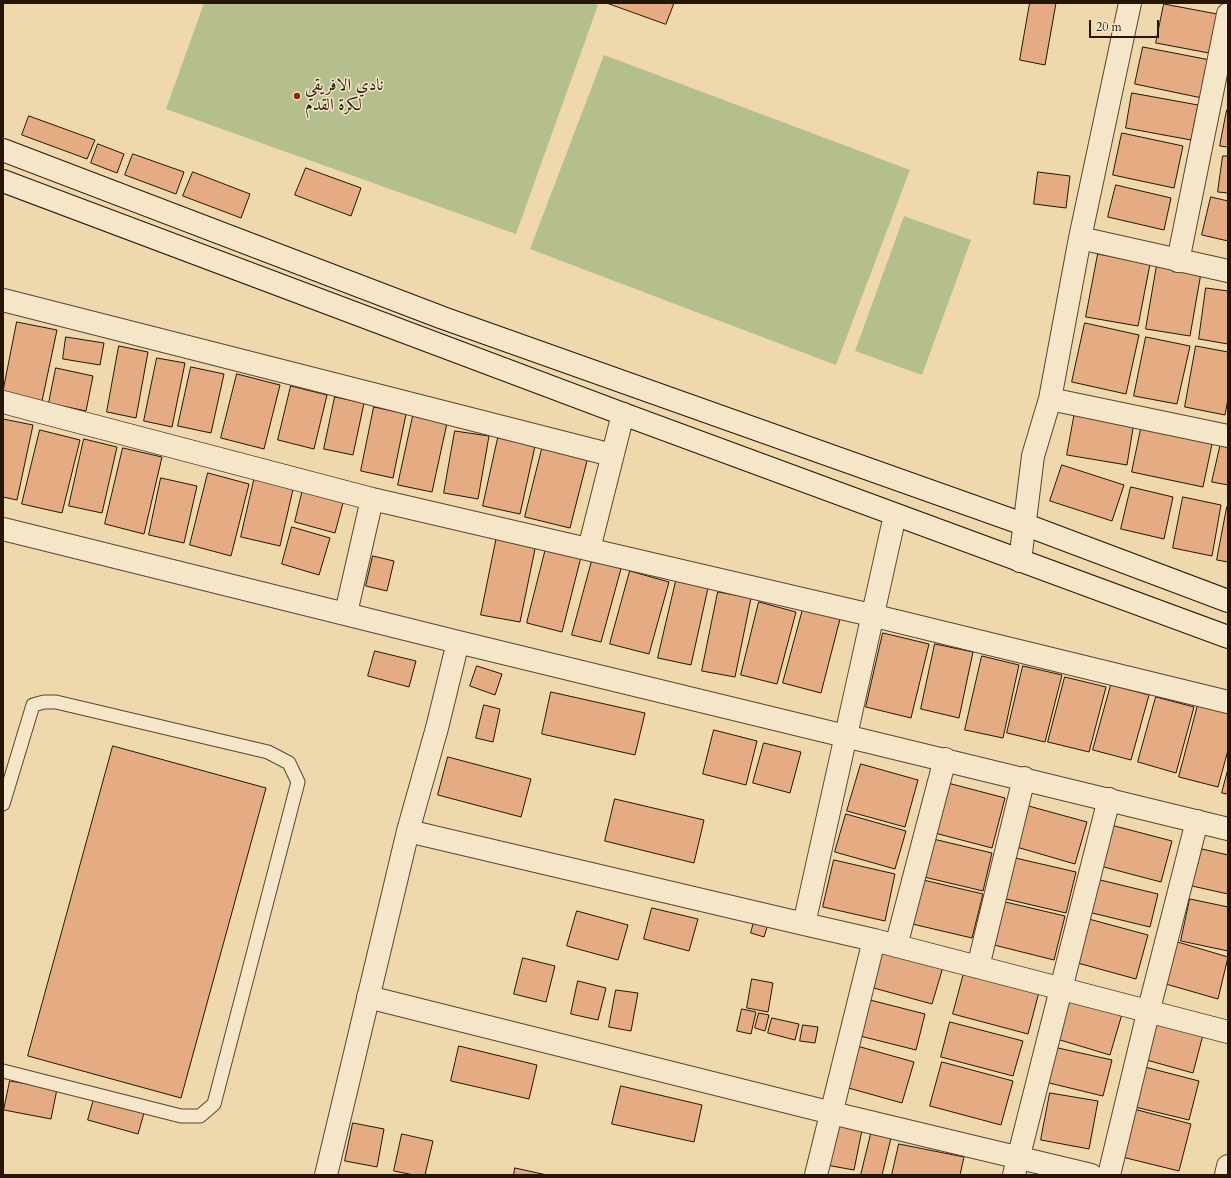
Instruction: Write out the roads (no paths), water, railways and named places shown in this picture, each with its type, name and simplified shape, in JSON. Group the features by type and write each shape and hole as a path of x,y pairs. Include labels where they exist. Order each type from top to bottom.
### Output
{"street":[{"path":"1020,561 1026,525 1033,456 1050,399 1080,238 1130,3"},
{"path":"1178,261 1228,14"},
{"path":"3,150 444,318 1026,525 1228,601"},
{"path":"3,181 623,414 1020,561 1228,636"},
{"path":"1080,238 1228,272"},
{"path":"3,300 612,455"},
{"path":"1050,399 1228,436"},
{"path":"3,402 372,499 871,615 1228,702"},
{"path":"589,549 623,414"},
{"path":"346,613 372,499"},
{"path":"804,924 871,615 895,515"},
{"path":"3,529 458,642 1228,828"},
{"path":"326,1175 408,831 437,728 458,642"},
{"path":"896,946 945,759"},
{"path":"978,967 1024,778"},
{"path":"1016,1166 1109,799"},
{"path":"1109,1175 1148,1013 1197,821"},
{"path":"408,831 874,940 1060,988 1148,1013 1228,1032"},
{"path":"816,1175 874,940"},
{"path":"368,997 832,1113 1016,1166 1091,1175"},
{"path":"1226,1175 1228,1166"}],"lane":[{"path":"3,804 33,705 44,702 64,704 268,752 289,763 298,782 214,1104 200,1116 180,1116 3,1071"}],"place":[{"name":"نادي الافريقي لكرة القدم","path":"297,96"}]}
